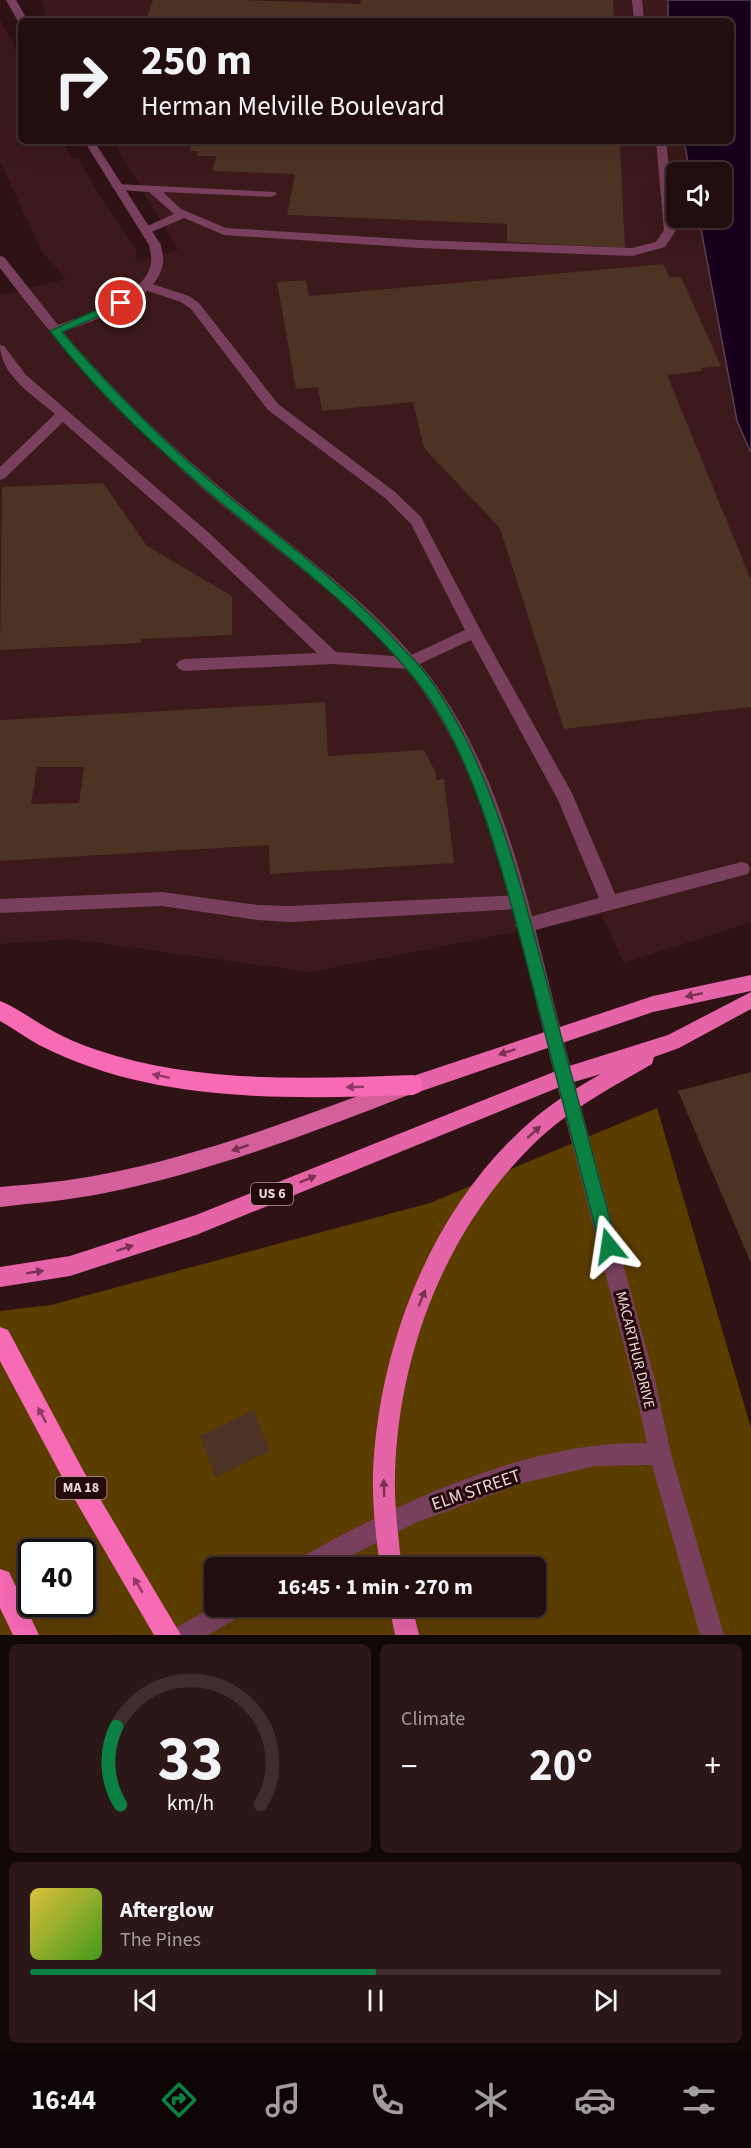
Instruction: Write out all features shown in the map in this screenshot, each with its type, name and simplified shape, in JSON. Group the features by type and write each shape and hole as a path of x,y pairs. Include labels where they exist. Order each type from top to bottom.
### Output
{"highway":[{"path":"0,1010 26,1029 72,1051 163,1077 264,1088 413,1085 653,1004 751,983"},
{"name":"US 6","path":"0,1277 70,1266 196,1225 566,1076 673,1042 751,1000"},
{"path":"390,1557 385,1518 384,1472 387,1428 403,1354 434,1268 460,1219 492,1173 535,1130 574,1099 673,1042"},
{"name":"MA 18","path":"0,1338 76,1480 168,1635"},
{"path":"0,1581 26,1635"}],"main road":[{"path":"0,1197 41,1195 148,1175 270,1138 413,1085"}],"street":[{"path":"11,0 21,18"},
{"path":"637,0 639,18"},
{"path":"55,331 113,307 146,286 156,273 159,259 147,230 91,144"},
{"path":"153,189 166,202 184,214 218,230 231,232 577,251 645,250 664,242 670,230 660,144"},
{"path":"118,187 271,194"},
{"path":"147,230 184,214"},
{"name":"MACARTHUR DRIVE","path":"1,264 107,391 147,430 220,495 328,581 370,621 421,676 450,723 467,756 499,839 525,925 644,1380 660,1454 712,1635"},
{"path":"146,286 185,299 195,306 273,407 408,511 423,532 474,632 566,798 610,903"},
{"path":"0,350 21,378 204,537 332,658"},
{"path":"0,476 63,414"},
{"path":"184,665 332,658 409,663 474,632"},
{"path":"525,925 742,869"},
{"path":"0,906 161,899 257,913 290,915 518,902"},
{"name":"ELM STREET","path":"325,1557 376,1530 493,1482 597,1455 660,1454"},
{"path":"185,1635 217,1617"}],"shaded area":[{"path":"42,0 668,0 668,18 46,18"},
{"path":"668,0 751,0 751,453 737,421 701,228 732,228 732,162 688,162 685,144 734,144 734,18 668,18"},
{"path":"0,19 18,53 18,144 65,144 72,158 78,159 97,192 137,250 135,262 178,250 115,144 685,144 688,162 666,162 666,228 701,228 737,421 751,453 751,922 624,963 602,915 310,972 70,939 0,944 0,296 66,279 42,252 0,161"},
{"path":"657,1108 751,1428 751,1635 0,1635 0,1311 51,1305 430,1203"}],"building":[{"path":"153,0 360,4 361,0 613,0 614,18 147,18"},
{"path":"191,144 620,144 625,248 507,242 507,224 287,215 295,174 213,171 216,156 197,156 198,151 190,151"},
{"path":"664,264 669,277 681,277 721,366 701,368 702,371 667,375 751,580 751,707 564,729 500,528 424,448 413,402 322,411 318,387 296,389 277,282 306,280 309,296"},
{"path":"103,483 147,546 232,596 232,635 141,639 141,643 0,650 2,487"},
{"path":"325,702 328,756 424,750 436,773 436,780 444,779 454,863 270,874 269,845 0,861 0,720","holes":["37,767 84,767 79,803 31,804"]},
{"path":"751,1072 751,1263 678,1091"},
{"path":"254,1410 270,1451 215,1478 200,1436"}],"route":[{"path":"121,303 55,331 107,391 168,450 223,498 313,568 356,607 421,676 450,723 475,775 513,883 609,1246"}]}
